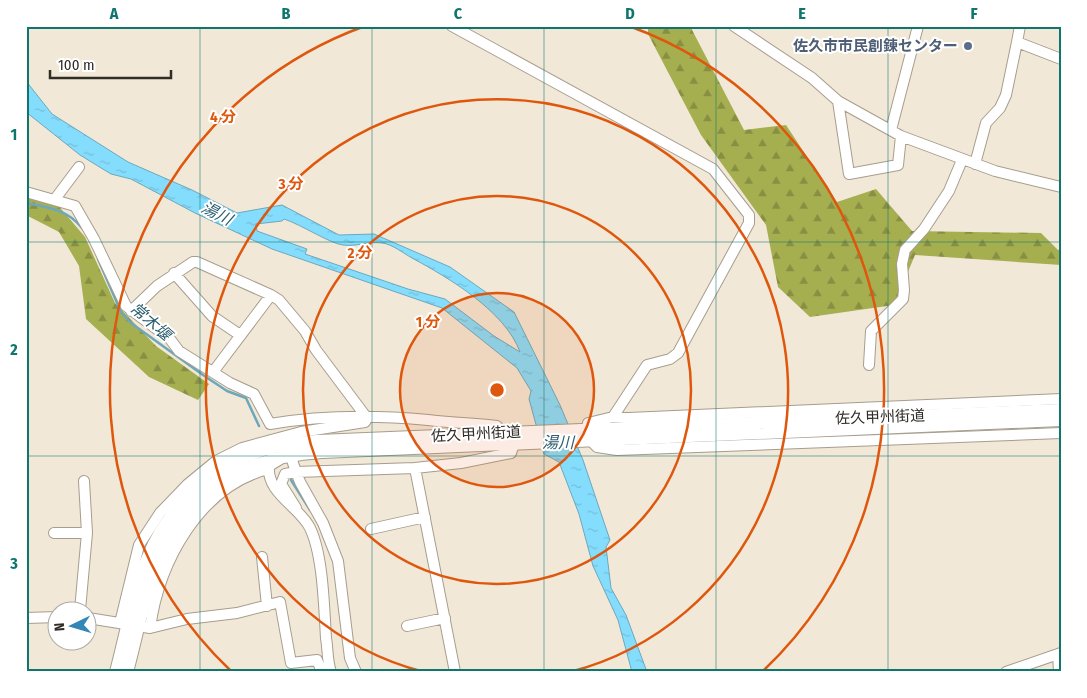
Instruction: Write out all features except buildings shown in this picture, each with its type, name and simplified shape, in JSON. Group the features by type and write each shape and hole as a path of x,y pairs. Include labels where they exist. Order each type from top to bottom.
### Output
{"main road":[{"name":"佐久甲州街道","path":"116,672 160,558 188,515 212,490 237,472 256,464 312,452 584,435 1061,410"},
{"name":"佐久甲州街道","path":"584,435 1061,420"},
{"name":"佐久甲州街道","path":"127,672 148,556 161,531 174,512 193,491 224,468 272,442 502,433 516,440"}],"street":[{"path":"452,26 713,169 749,215 749,223 678,353 670,359 647,365 642,369 613,417"},
{"path":"734,26 812,78 838,101 901,136 995,171 1061,187"},
{"path":"892,130 918,26"},
{"path":"974,164 986,123 1000,108 1006,96 1020,26"},
{"path":"1017,42 1061,59"},
{"path":"838,101 849,174 898,166 901,136"},
{"path":"869,365 871,331 903,299 902,264 905,250 924,229 949,191 962,160"},
{"path":"55,199 79,167"},
{"path":"26,192 75,206 119,294 131,311 170,339 179,351 254,394 270,424 272,442 301,432 365,422 367,418 305,332 280,300 271,295 197,262 193,262 174,274 131,311"},
{"path":"174,274 212,316 240,335"},
{"path":"213,372 271,295"},
{"path":"1061,399 869,409 613,417 588,423 584,435 604,449 617,450 1061,433"},
{"path":"270,424 336,416 364,416 467,422 497,426 502,433"},
{"path":"331,672 317,548 310,526 281,484 285,474 415,468 461,463 511,453 516,440"},
{"path":"134,626 163,577 180,543 196,517 211,500 225,489 255,472 268,469 288,458 323,523 338,561 350,658 356,672"},
{"path":"415,468 455,672"},
{"path":"268,469 279,493 296,508"},
{"path":"81,600 87,533 84,481"},
{"path":"371,529 425,517"},
{"path":"54,533 87,533"},
{"path":"262,557 267,606"},
{"path":"98,620 134,626 237,613 280,602 291,663 317,660 322,672"},
{"path":"26,618 48,617"},
{"path":"407,626 445,618"},
{"path":"1006,672 1060,653 1059,672"}],"green space":[{"path":"648,26 690,26 744,130 786,125 837,202 876,189 912,231 1041,233 1058,250 1061,249 1061,265 915,255 894,305 810,317 778,287 766,225 701,135 648,34"},
{"path":"26,198 57,204 85,237 115,303 156,346 209,384 198,400 149,377 86,319 79,266 59,232 26,215"}],"water":[{"name":"湯川","path":"26,81 52,114 128,162 192,190 237,213 282,205 339,235 374,234 450,267 514,312 560,405 583,460 610,540 606,547 611,588 626,615 647,672 632,672 618,620 593,566 579,514 559,462 544,454 529,399 531,391 517,368 442,308 272,249 195,213 131,179 111,174 80,155 26,112","holes":["284,219 338,244 382,243 390,245 442,275 474,297 502,323 513,337 520,352 494,336 445,299 408,289 305,254 307,249 257,231 256,224 282,221"]}],"waterway":[{"name":"常木堰","path":"26,203 64,213 82,228"},
{"name":"常木堰","path":"98,259 121,312 131,323 227,391 246,398 259,426"},
{"path":"291,480 310,510"}],"place":[{"name":"佐久市市民創錬センター","path":"968,46"}]}
